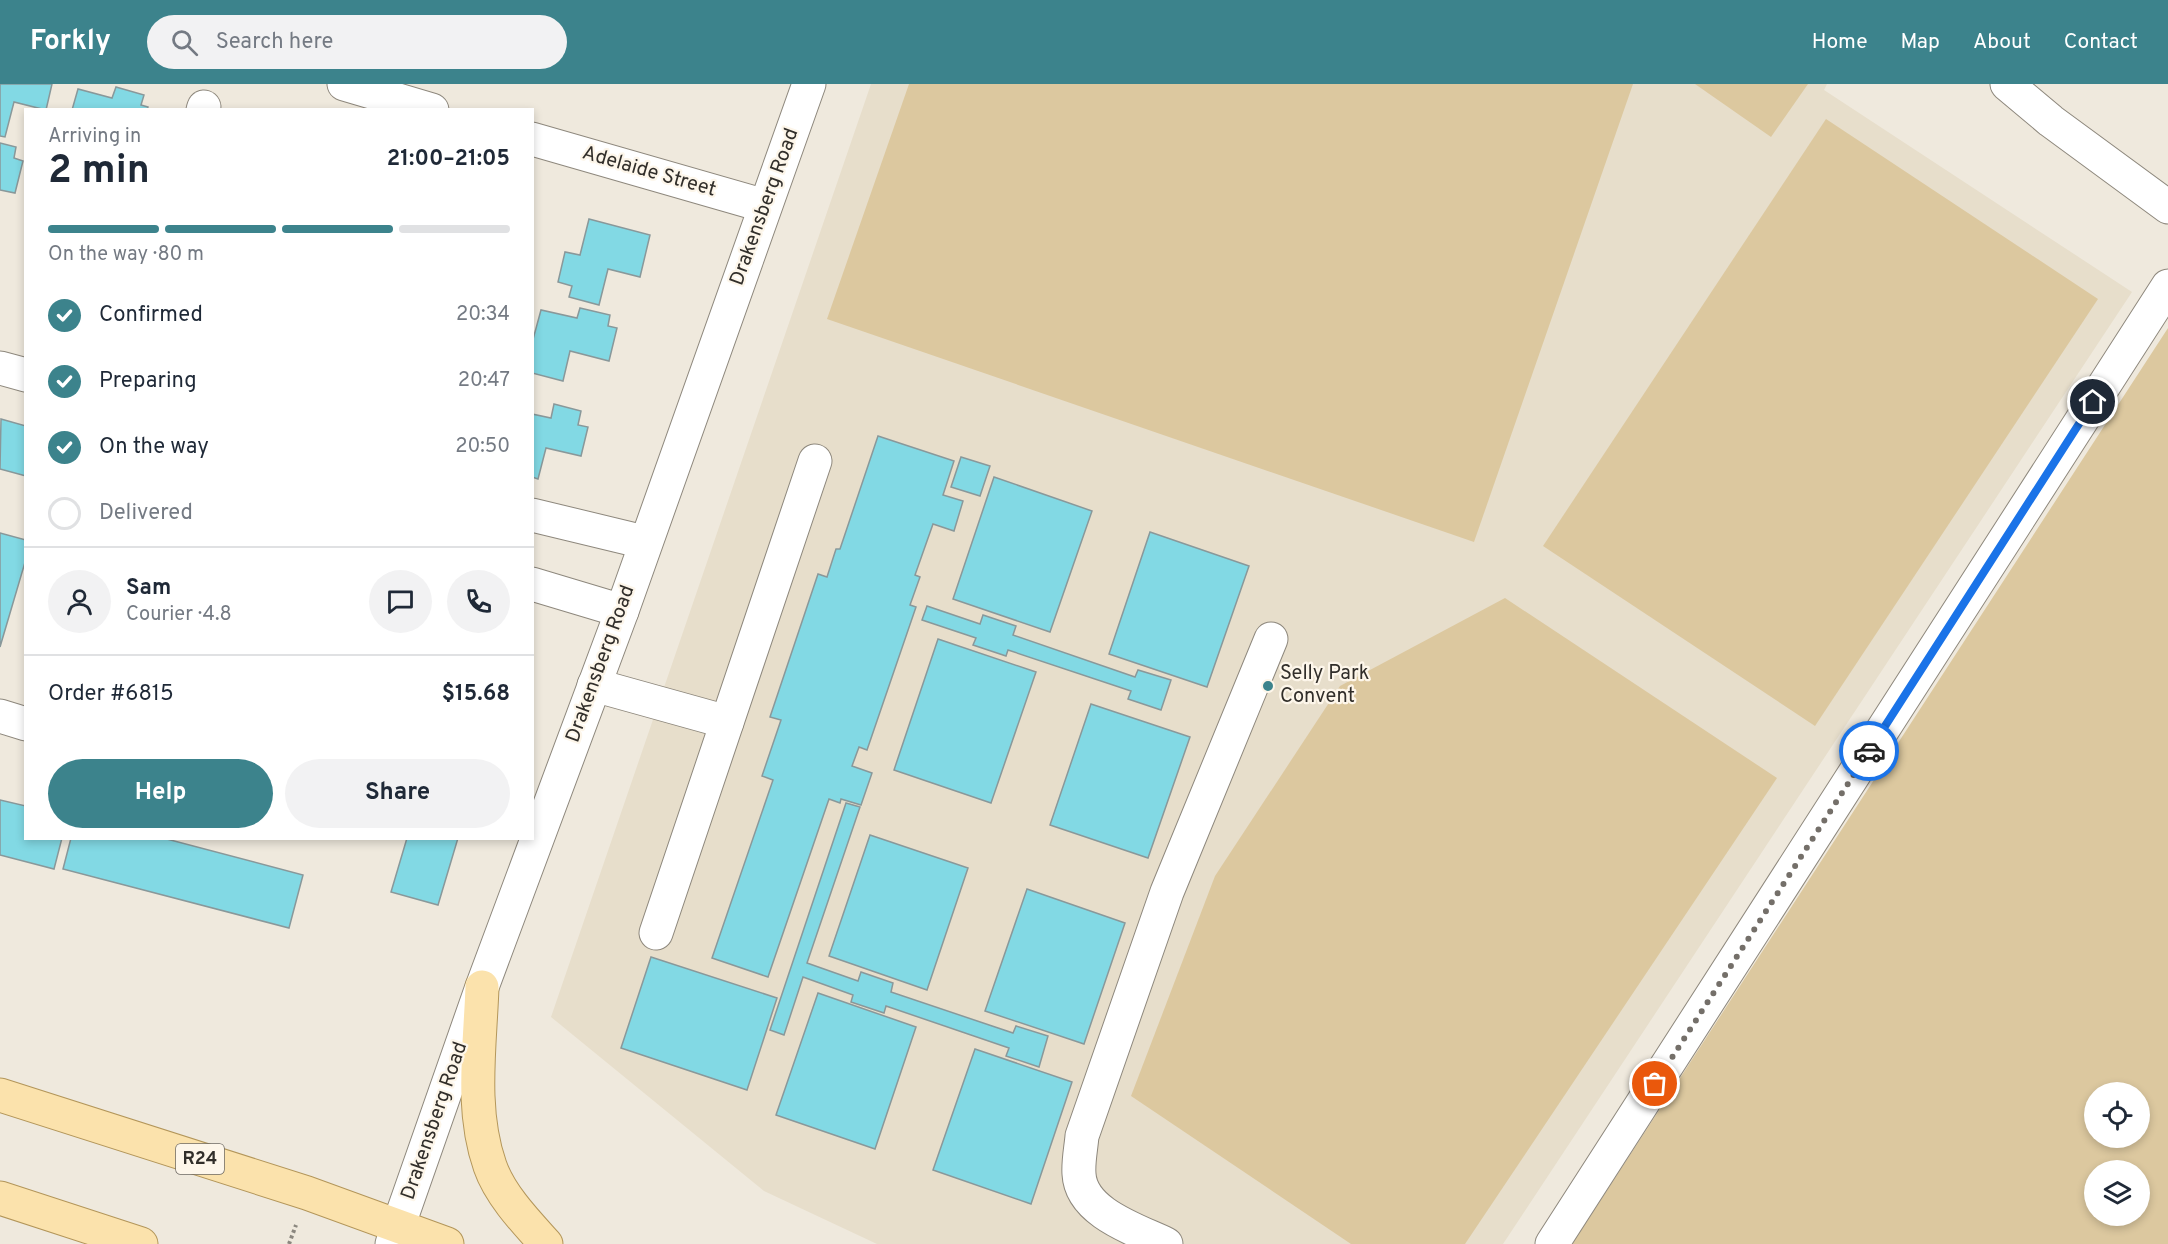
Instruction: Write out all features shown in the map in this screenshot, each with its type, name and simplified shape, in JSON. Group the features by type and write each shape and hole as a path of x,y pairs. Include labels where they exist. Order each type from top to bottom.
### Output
{"main road":[{"path":"482,987 478,1090 480,1129 490,1168 509,1200 546,1244"},
{"name":"R24","path":"0,1095 296,1189 395,1235 447,1244"},
{"path":"0,1198 141,1244"}],"street":[{"path":"344,84 425,108"},
{"name":"Drakensberg Road","path":"395,1235 482,987 622,611 644,542 808,84"},
{"path":"2007,84 2168,207"},
{"name":"Adelaide Street","path":"534,140 765,206"},
{"path":"1552,1244 2168,286"},
{"path":"0,368 24,374"},
{"path":"656,933 815,461"},
{"path":"534,515 644,542"},
{"path":"534,585 622,611"},
{"path":"1167,1244 1126,1225 1094,1205 1084,1194 1079,1174 1082,1136 1167,892 1271,639"},
{"path":"594,685 727,722"},
{"path":"0,716 24,723"}],"shaded area":[{"name":"Selly Park Convent","path":"871,84 1827,84 1824,90 2132,292 1503,1244 877,1244 764,1191 551,1017"},
{"path":"909,84 1633,84 1474,542 827,319"},
{"path":"1695,84 1808,84 1771,137"},
{"path":"1826,119 2098,299 1815,726 1543,546"},
{"path":"2168,328 2168,1244 1572,1244"},
{"path":"1505,598 1777,778 1465,1244 1351,1244 1131,1096 1215,876 1340,686"}],"building":[{"path":"0,84 52,84 46,108 14,102 5,137 0,136"},
{"path":"116,87 144,95 141,105 148,107 73,108 78,89 112,98"},
{"path":"0,143 16,147 14,158 23,161 15,193 0,190"},
{"path":"589,219 650,235 640,277 608,269 599,305 569,297 572,286 558,282 565,252 580,255"},
{"path":"580,308 610,315 608,326 617,328 609,361 570,351 563,381 534,374 534,336 541,310 577,318"},
{"path":"554,404 581,411 578,425 588,427 581,456 546,448 538,479 534,478 534,414 551,418"},
{"path":"1,419 24,425 24,475 0,469"},
{"path":"878,436 954,461 943,495 963,501 954,531 933,524 915,575 920,577 910,605 916,607 867,750 859,747 852,766 872,773 861,805 841,799 840,803 829,799 768,977 712,958 773,780 762,776 781,720 770,717 818,574 827,577 836,549 840,549"},
{"path":"961,457 990,466 980,496 951,487"},
{"path":"994,477 1092,511 1050,632 953,599"},
{"path":"1150,532 1249,566 1207,687 1109,654"},
{"path":"0,533 24,539 24,566 0,647"},
{"path":"927,606 980,624 983,615 1016,626 1013,635 1135,677 1138,670 1171,680 1161,710 1128,699 1131,691 1008,650 1006,656 973,645 976,638 922,620"},
{"path":"938,639 1036,672 991,803 894,770"},
{"path":"1091,704 1190,737 1148,858 1050,825"},
{"path":"0,800 24,806 24,840 61,840 54,869 0,855"},
{"path":"846,803 860,807 807,963 858,981 861,972 893,983 891,992 1013,1033 1016,1026 1048,1036 1039,1067 1006,1056 1009,1048 886,1006 884,1013 851,1002 853,995 803,977 784,1035 770,1030"},
{"path":"870,835 968,868 927,990 829,956"},
{"path":"70,840 171,840 303,875 289,928 63,869"},
{"path":"406,840 457,840 438,905 391,892"},
{"path":"1027,889 1125,923 1084,1044 985,1011"},
{"path":"651,957 777,998 747,1090 621,1048"},
{"path":"818,993 916,1027 875,1149 776,1115"},
{"path":"975,1049 1072,1082 1031,1204 933,1170"}],"way so far":[{"path":"1655,1084 1869,751"}],"place":[{"name":"Selly Park Convent","path":"1268,686"}],"route":[{"path":"1869,751 2093,402"}]}
